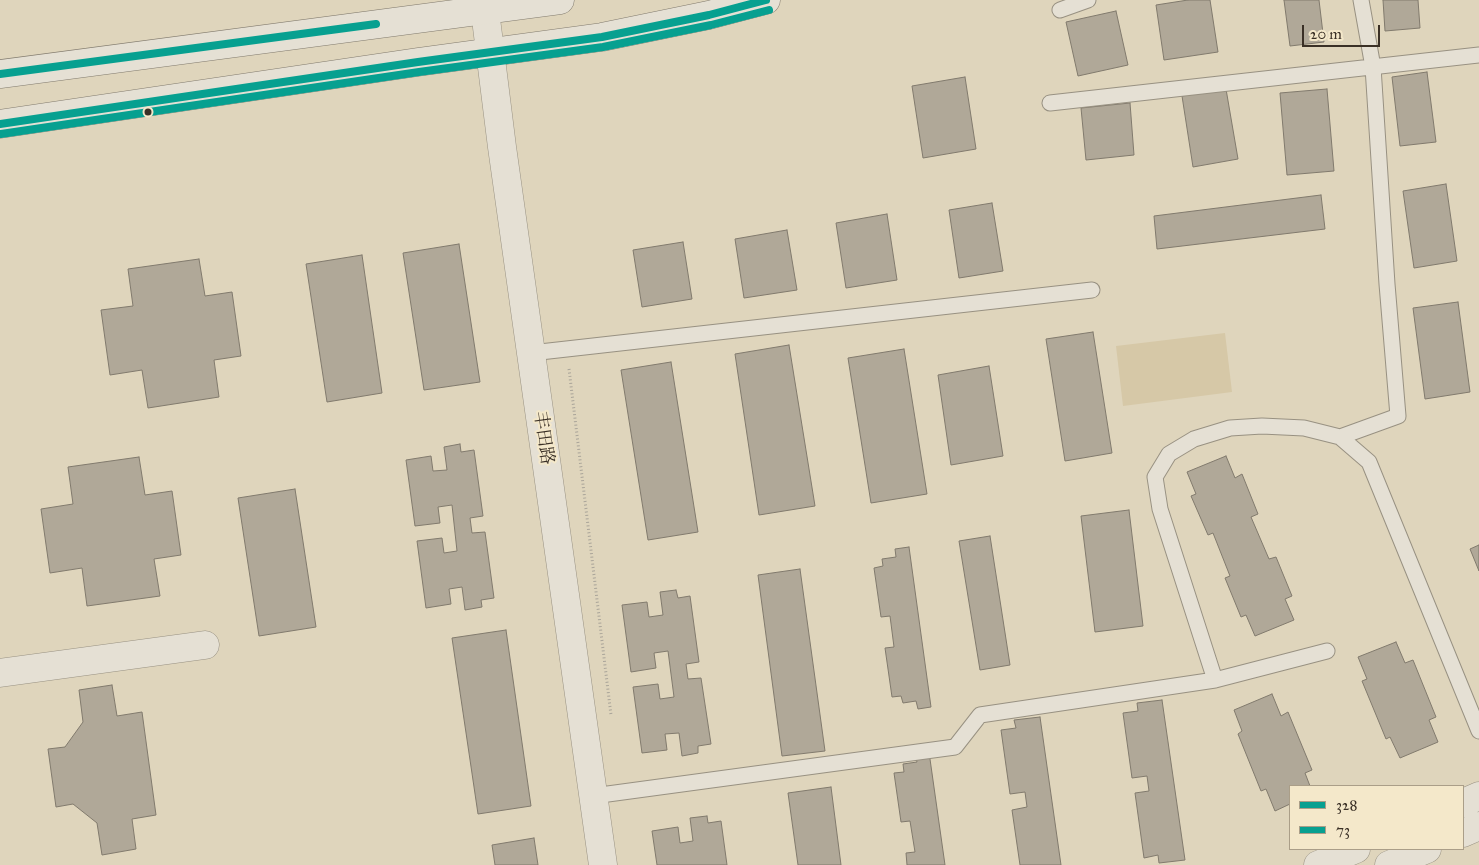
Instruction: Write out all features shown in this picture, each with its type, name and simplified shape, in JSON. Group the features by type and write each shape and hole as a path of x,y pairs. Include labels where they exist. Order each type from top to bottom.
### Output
{"main road":[{"path":"0,74 486,5 560,0"},
{"path":"0,124 602,37 709,15 766,0"},
{"name":"丰田路","path":"486,5 489,52 603,865"},
{"path":"0,142 12,134 60,114"},
{"path":"0,673 205,645"},
{"path":"1464,803 1479,796"},
{"path":"1464,833 1479,826"},
{"path":"1318,865 1354,850"},
{"path":"1389,865 1425,850"}],"lane":[{"path":"1060,10 1088,0"},
{"path":"1340,437 1398,416 1372,67 1361,0"},
{"path":"1050,104 1479,55"},
{"path":"532,353 1092,290"},
{"path":"1215,680 1160,509 1155,477 1169,454 1194,439 1230,428 1262,426 1304,428 1340,437 1368,462 1479,731"},
{"path":"593,796 955,747 980,715 1215,680 1327,651"}],"path":[{"path":"567,349 612,724"}],"shaded area":[{"path":"1225,333 1232,392 1123,406 1116,346"}],"building":[{"path":"1188,0 1210,0 1218,52 1164,60 1156,5"},
{"path":"1284,0 1319,0 1324,42 1290,46"},
{"path":"1383,0 1418,0 1420,28 1385,31"},
{"path":"1116,11 1128,65 1078,76 1066,22"},
{"path":"1427,72 1436,142 1400,146 1392,77"},
{"path":"965,77 976,149 923,158 912,86"},
{"path":"1226,89 1238,159 1193,167 1182,96"},
{"path":"1327,89 1334,171 1287,175 1280,93"},
{"path":"1130,103 1134,155 1086,160 1081,108"},
{"path":"1446,184 1457,261 1414,268 1403,191"},
{"path":"1321,195 1325,229 1157,249 1154,216"},
{"path":"992,203 1003,271 959,278 949,210"},
{"path":"887,214 897,280 846,288 836,223"},
{"path":"787,230 797,290 744,298 735,239"},
{"path":"683,242 692,299 642,307 633,250"},
{"path":"459,244 480,382 424,390 403,253"},
{"path":"362,255 382,393 327,402 306,264"},
{"path":"199,259 205,296 232,292 241,356 214,360 219,397 148,408 142,370 110,375 101,310 133,306 128,269"},
{"path":"1458,302 1470,392 1425,399 1413,308"},
{"path":"1093,332 1112,453 1065,461 1046,339"},
{"path":"789,345 815,506 759,515 735,354"},
{"path":"904,349 927,494 871,503 848,358"},
{"path":"671,362 698,532 648,540 621,370"},
{"path":"989,366 1003,456 951,465 938,375"},
{"path":"460,444 461,452 474,450 483,516 470,518 472,533 485,532 494,598 481,600 482,607 465,610 462,587 449,589 451,604 426,608 417,541 442,538 444,553 457,551 452,505 438,507 440,523 415,526 406,460 431,456 433,471 447,470 444,447"},
{"path":"1226,456 1235,478 1242,474 1258,514 1251,517 1269,559 1276,557 1292,596 1285,599 1294,620 1255,636 1246,615 1241,617 1225,578 1230,576 1213,533 1208,535 1191,496 1196,494 1187,472"},
{"path":"139,457 145,495 172,491 181,555 154,559 160,596 87,606 82,568 50,573 41,509 73,504 68,467"},
{"path":"295,489 316,627 259,636 238,498"},
{"path":"1129,510 1143,626 1095,632 1081,516"},
{"path":"990,536 1010,665 980,670 959,541"},
{"path":"1479,545 1479,571 1470,549"},
{"path":"909,547 931,707 918,709 916,701 903,703 901,696 892,697 885,648 894,647 890,616 881,617 874,568 883,566 882,559 896,557 895,549"},
{"path":"800,569 825,751 782,756 758,575"},
{"path":"676,590 678,598 690,596 699,662 686,664 688,679 701,678 711,744 698,746 698,753 682,756 679,733 665,734 667,750 642,753 633,687 658,684 660,699 674,697 668,651 654,653 656,668 631,672 622,605 647,602 649,617 663,615 660,592"},
{"path":"506,630 531,806 478,814 452,638"},
{"path":"1396,642 1405,663 1413,660 1436,717 1429,720 1438,742 1400,758 1390,737 1386,739 1362,681 1367,679 1358,657"},
{"path":"112,685 117,716 142,712 156,815 132,819 136,849 102,855 97,823 73,804 56,807 48,749 65,747 83,722 79,690"},
{"path":"1272,694 1281,716 1288,712 1312,770 1305,773 1310,785 1289,785 1289,804 1275,811 1266,789 1261,791 1238,734 1242,731 1234,710"},
{"path":"1162,700 1185,860 1159,863 1158,855 1144,858 1135,793 1149,791 1147,776 1132,778 1123,713 1138,711 1137,703"},
{"path":"1040,717 1061,865 1020,865 1012,810 1027,807 1025,792 1010,794 1001,730 1016,728 1014,720"},
{"path":"929,752 945,865 907,865 906,853 915,852 910,821 901,822 894,773 904,772 903,764 917,762 915,754"},
{"path":"831,787 841,865 798,865 788,793"},
{"path":"707,816 708,823 721,821 727,865 657,865 652,831 678,827 680,843 693,841 690,818"},
{"path":"534,838 538,865 495,865 492,845"}],"transit line":[{"name":"328","path":"0,124 418,62 602,37 709,15 766,0"},
{"name":"73","path":"1,134 419,72 603,47 711,25 769,10"},
{"name":"328","path":"0,74 376,24"}]}
